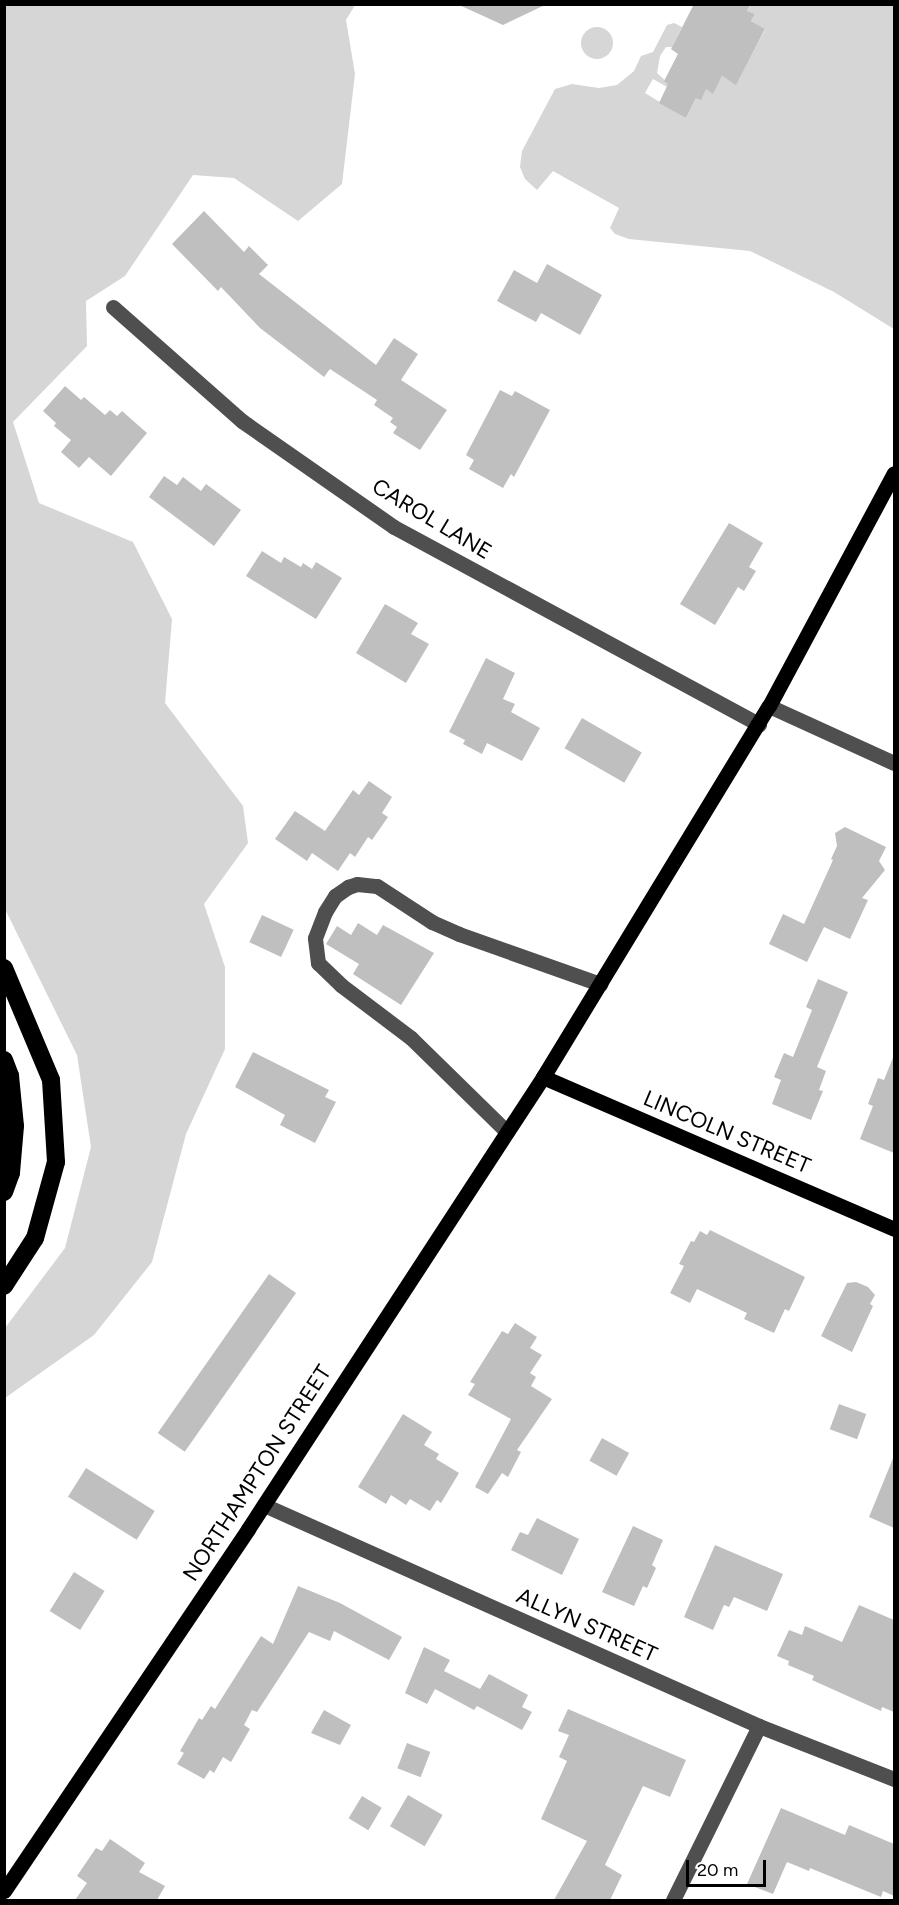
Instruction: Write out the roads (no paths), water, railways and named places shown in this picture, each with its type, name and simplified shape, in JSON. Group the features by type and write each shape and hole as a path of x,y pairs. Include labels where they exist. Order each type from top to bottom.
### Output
{"highway":[{"path":"4,968 51,1080 56,1162 35,1238 4,1287"},
{"path":"4,1060 10,1076 15,1126 11,1173 4,1192"}],"main road":[{"name":"NORTHAMPTON STREET","path":"4,1891 264,1504 543,1077 759,724 894,473"},
{"name":"LINCOLN STREET","path":"543,1077 894,1229"}],"street":[{"name":"CAROL LANE","path":"113,307 242,421 394,526 759,724"},
{"path":"769,706 894,763"},
{"path":"507,1132 411,1038 341,985 318,963 315,938 325,912 335,896 348,886 357,884 377,886 441,926 600,984"},
{"name":"ALLYN STREET","path":"264,1504 759,1726 894,1779"},
{"path":"673,1900 759,1726"}]}
